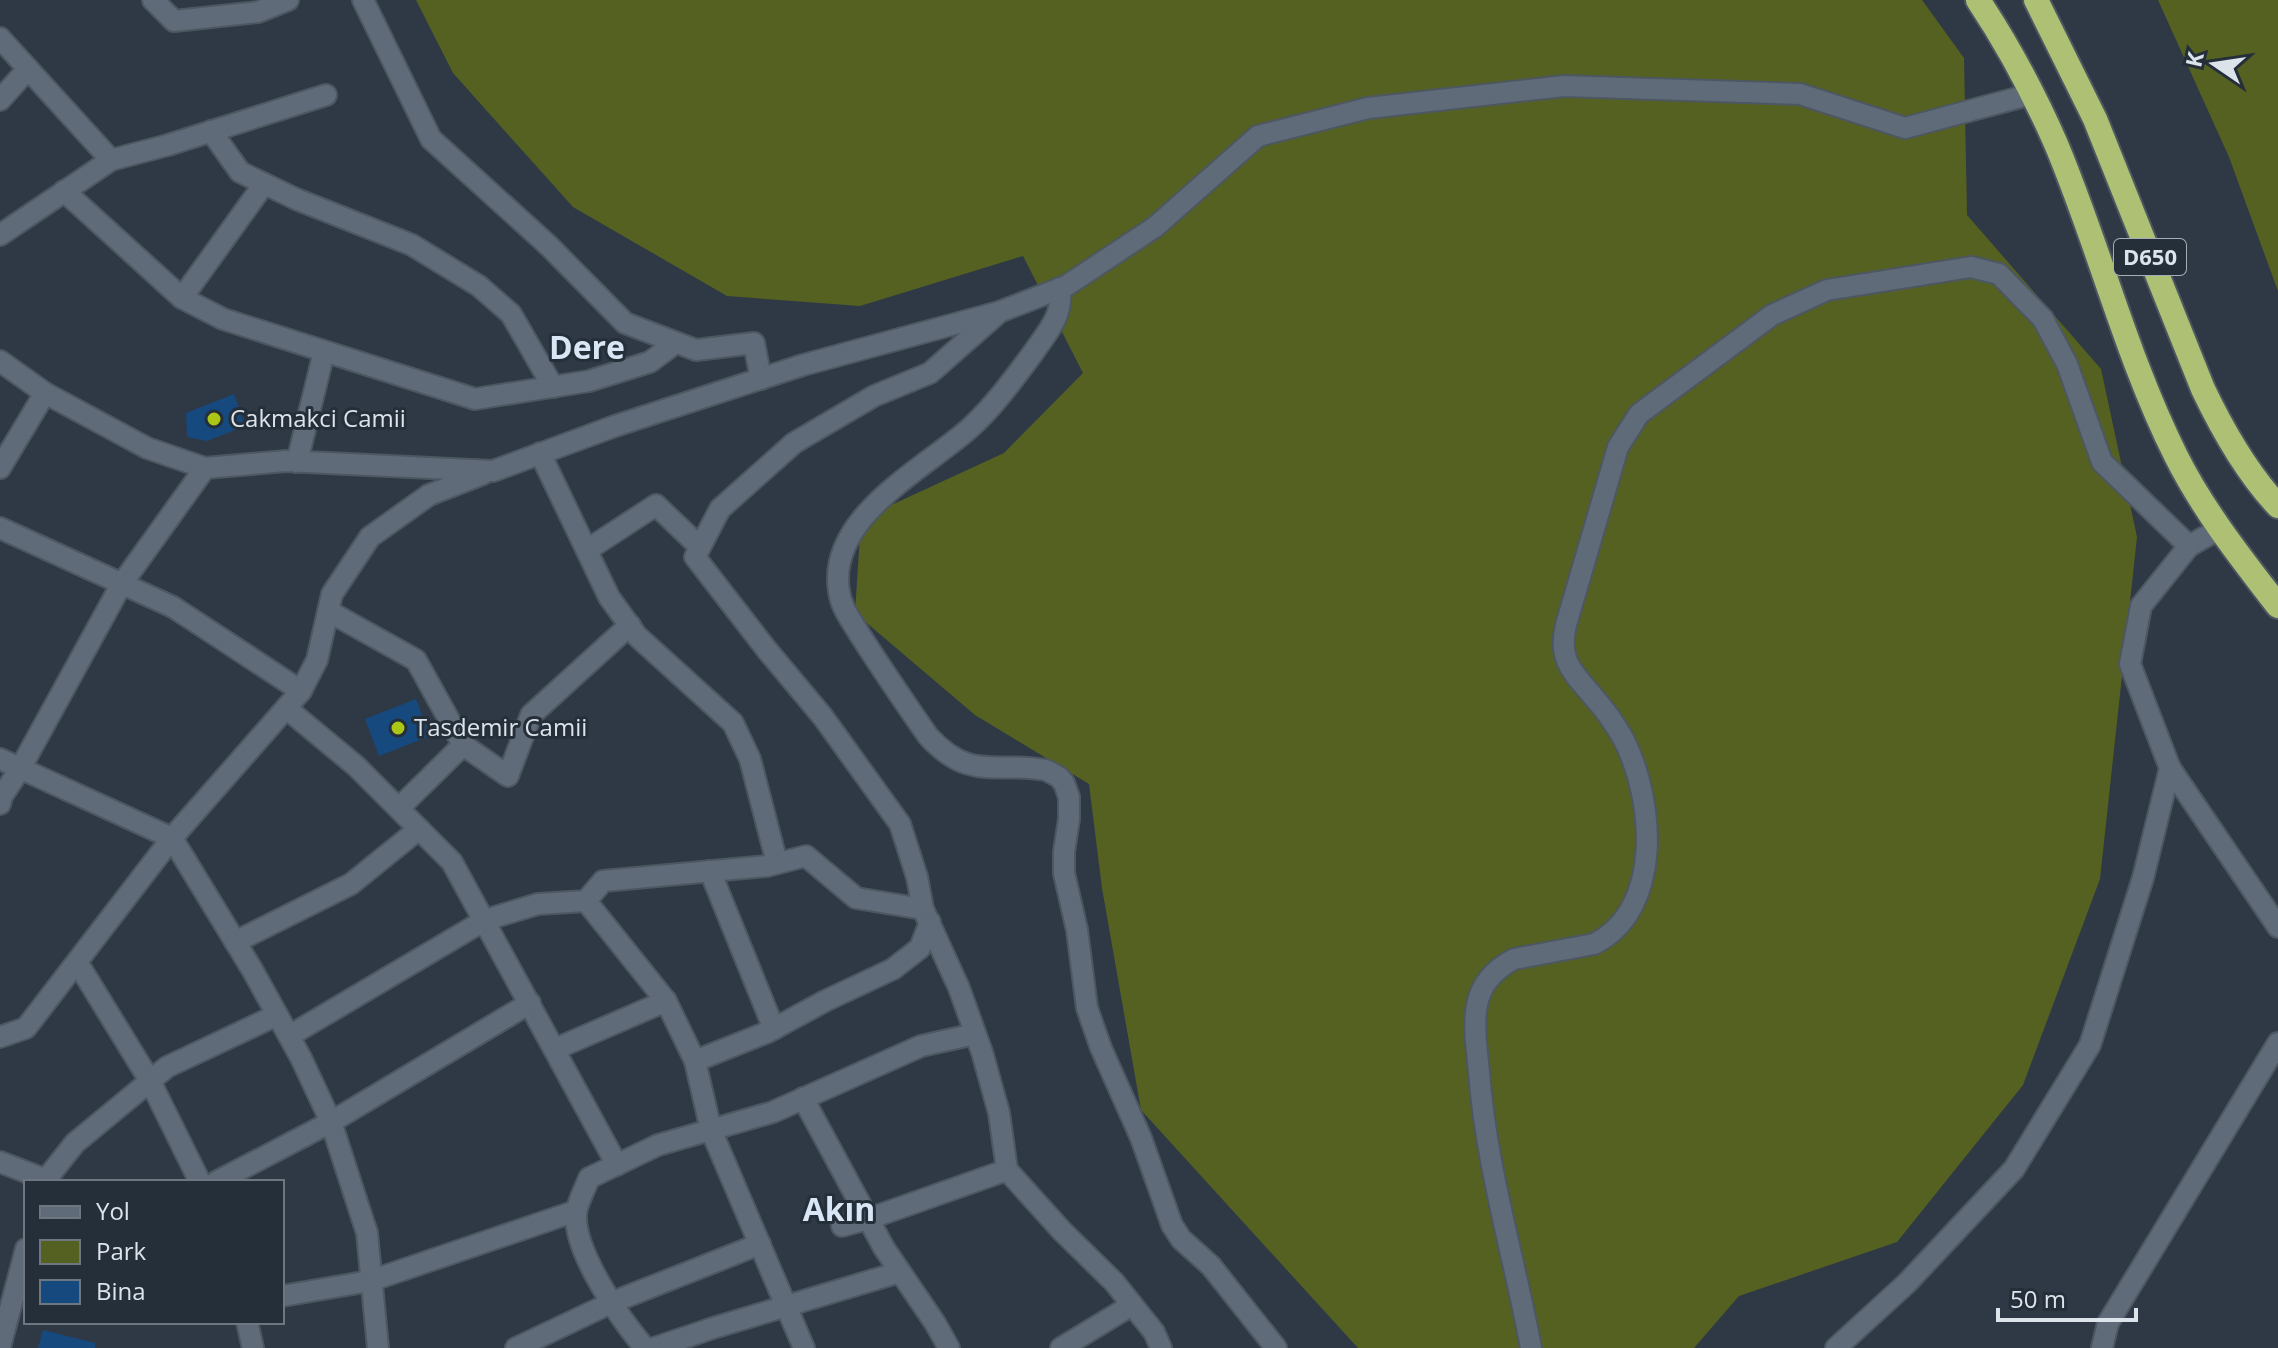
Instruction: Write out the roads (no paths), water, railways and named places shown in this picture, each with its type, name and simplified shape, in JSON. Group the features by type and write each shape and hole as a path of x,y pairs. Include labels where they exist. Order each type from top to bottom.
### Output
{"highway":[{"name":"D650","path":"1978,0 2032,94 2056,145 2152,404 2177,458 2219,529 2278,606"},
{"name":"D650","path":"2036,0 2095,119 2215,415 2260,487 2278,506"}],"street":[{"path":"153,0 174,21 258,12 288,0"},
{"path":"363,0 431,139 549,246 625,323 696,350 754,343 761,379"},
{"path":"0,38 111,160"},
{"path":"0,100 28,69"},
{"path":"0,1037 26,1028 172,838 301,691 317,660 332,594 370,537 429,495 615,426 803,365 999,312 1060,288 1155,227 1258,136 1368,108 1564,86 1800,94 1905,128 2032,94"},
{"path":"0,235 111,160 326,95"},
{"path":"211,131 240,172 296,199 412,245 479,286 511,314 553,387"},
{"path":"182,298 264,184"},
{"path":"64,191 182,298 223,319 475,399 589,381 650,362 674,344"},
{"path":"1531,1348 1485,1127 1477,1055 1477,1007 1485,985 1498,969 1514,959 1594,944 1605,938 1621,925 1640,890 1646,826 1644,804 1633,762 1612,720 1568,666 1563,645 1566,625 1618,447 1639,414 1772,315 1813,296 1827,290 1971,267 1999,274 2043,319 2067,364 2102,462 2189,546"},
{"path":"1060,288 1060,311 1002,395 964,433 903,479 849,538 839,564 839,592 843,606 876,661 937,746 971,766 1046,770 1053,772 1064,783 1069,797 1064,873 1077,930 1083,988 1093,1028 1141,1138 1172,1225 1181,1239 1211,1266 1276,1348"},
{"path":"999,312 930,373 874,396 794,443 720,509 695,557 823,717 900,824 927,915 975,1034 999,1113 1007,1170 1114,1282 1154,1332 1161,1348"},
{"path":"297,462 324,352"},
{"path":"0,361 45,393 147,448 205,468 297,462 493,471"},
{"path":"0,468 45,393"},
{"path":"540,453 609,597 637,636 733,723 750,759 777,863"},
{"path":"0,804 121,585 205,468"},
{"path":"587,550 656,505 700,547"},
{"path":"0,528 173,607 301,691"},
{"path":"2219,529 2189,546 2141,606 2130,664 2170,768 2278,927"},
{"path":"328,611 416,660 463,745 508,776 531,715 630,625"},
{"path":"286,708 356,766 452,862 617,1165"},
{"path":"399,808 463,745"},
{"path":"0,759 172,838 289,1036 331,1122 367,1233 378,1348"},
{"path":"1836,1348 1907,1283 2014,1169 2090,1045 2143,878 2170,768"},
{"path":"235,942 351,884 419,829"},
{"path":"289,1036 485,920 538,904 586,901 603,881 767,866 806,856 856,898 927,915"},
{"path":"710,871 774,1029"},
{"path":"586,901 666,1001 695,1061 711,1130 804,1348"},
{"path":"695,1061 774,1029 893,969 920,948 927,915"},
{"path":"77,962 150,1081 199,1180"},
{"path":"555,1049 666,1001"},
{"path":"220,1180 331,1122 530,1003"},
{"path":"45,1180 75,1143 167,1067 277,1015"},
{"path":"645,1348 628,1329 589,1263 578,1235 576,1211 589,1178 658,1145 773,1112 921,1046 975,1034"},
{"path":"2102,1348 2108,1323 2278,1043"},
{"path":"803,1098 884,1248 949,1348"},
{"path":"0,1162 42,1180"},
{"path":"842,1226 1007,1170"},
{"path":"284,1296 370,1281 576,1211"},
{"path":"516,1348 613,1302 760,1244"},
{"path":"0,1347 17,1320 24,1265"},
{"path":"654,1348 900,1272"},
{"path":"1061,1348 1132,1305"},
{"path":"247,1324 253,1348"}],"place":[{"name":"Cakmakci Camii","path":"214,419"},
{"name":"Tasdemir Camii","path":"398,728"}],"district":[{"name":"Dere","path":"587,348"},
{"name":"Akın","path":"839,1210"}]}
